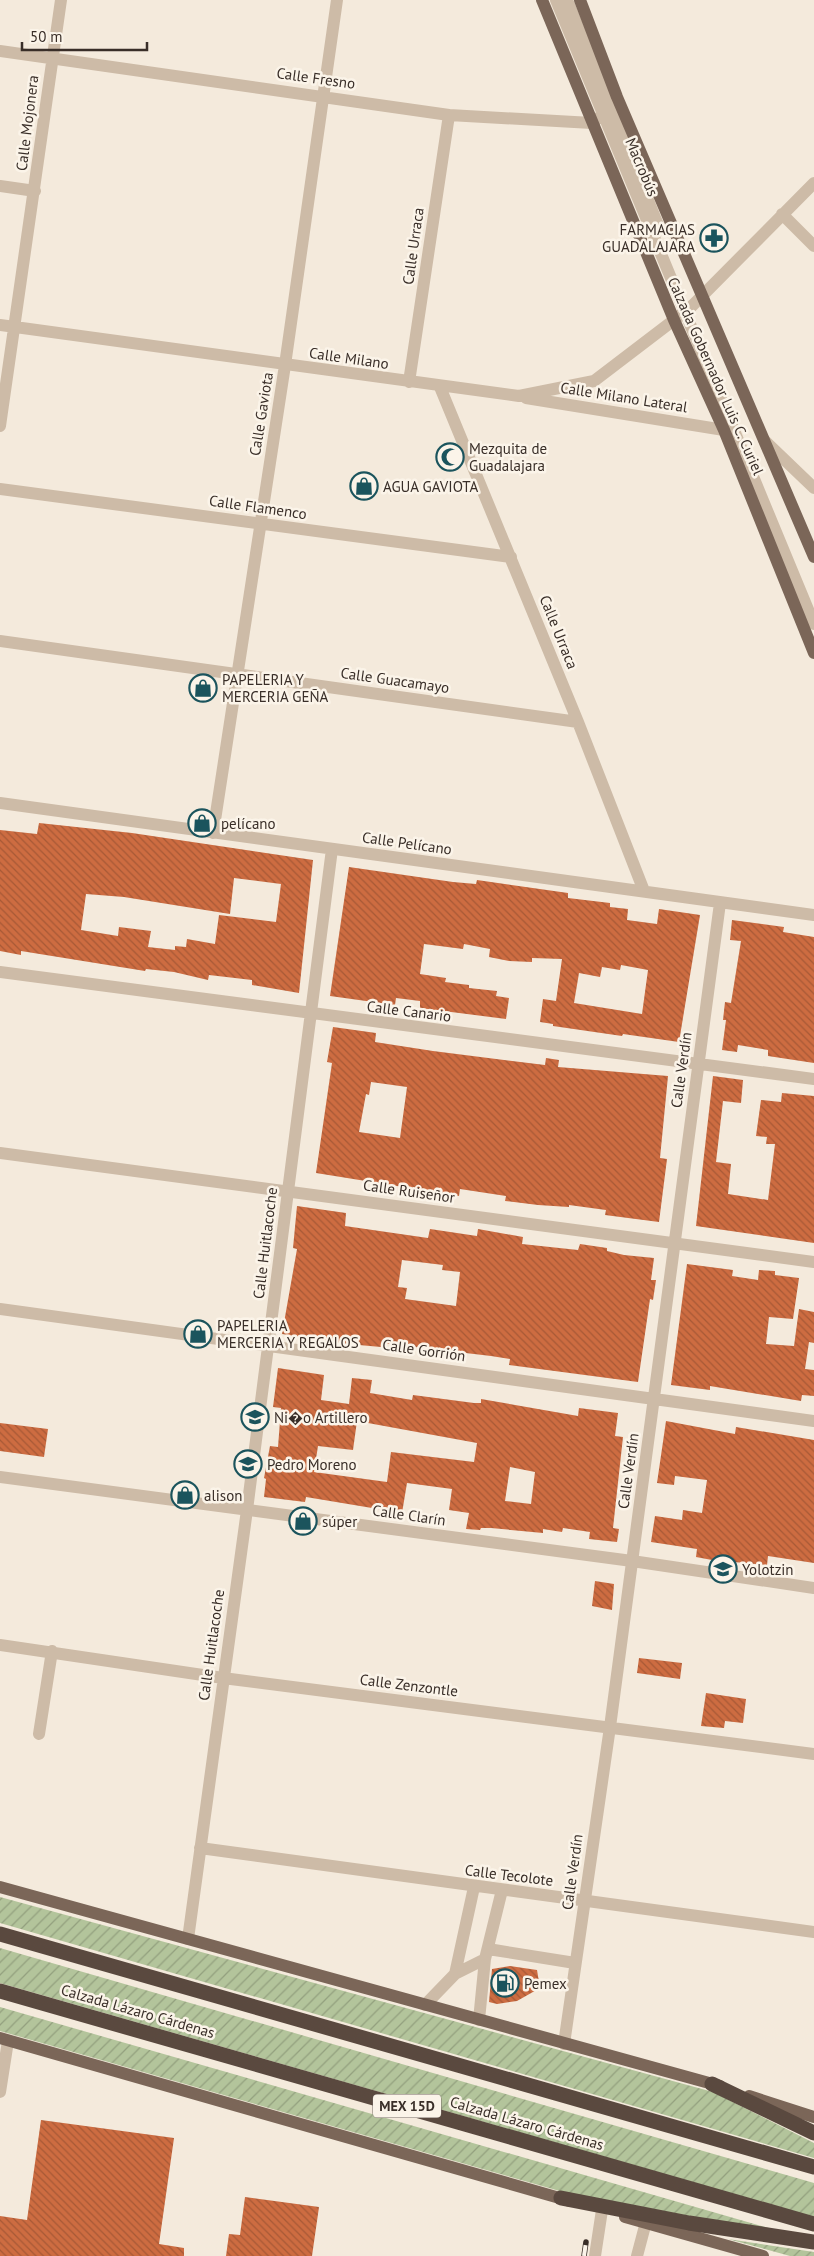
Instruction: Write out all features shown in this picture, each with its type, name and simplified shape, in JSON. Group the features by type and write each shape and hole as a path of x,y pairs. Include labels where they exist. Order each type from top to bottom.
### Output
{"highway":[{"path":"0,1934 814,2167"},
{"name":"Calzada Lázaro Cárdenas","path":"0,1991 814,2224"},
{"path":"712,2084 814,2133"},
{"path":"561,2198 689,2223 814,2242"}],"main road":[{"name":"Calzada Gobernador Luis C. Curiel","path":"542,0 674,320 724,430 814,654"},
{"name":"Calzada Gobernador Luis C. Curiel","path":"580,0 610,106 702,296 814,557"},
{"path":"0,1887 712,2084 814,2117"},
{"path":"4,2040 763,2256"}],"street":[{"name":"Calle Mojonera","path":"0,426 35,191 60,0"},
{"name":"Calle Gaviota","path":"213,833 285,365 337,0"},
{"name":"Macrobús","path":"556,0 610,106"},
{"name":"Macrobús","path":"567,0 814,624"},
{"name":"Calle Fresno","path":"0,51 449,115 592,123"},
{"path":"592,123 610,106"},
{"name":"Calle Urraca","path":"409,382 449,115"},
{"name":"Calle Milano","path":"0,325 518,396 594,381 688,309 814,183"},
{"name":"Calle Mojonera","path":"0,186 35,191"},
{"path":"782,214 814,246"},
{"name":"Macrobús","path":"688,309 814,606"},
{"name":"Calle Urraca","path":"440,386 578,722 644,891"},
{"name":"Calle Milano Lateral","path":"518,396 724,430"},
{"path":"762,438 814,488"},
{"name":"Calle Flamenco","path":"0,489 511,557"},
{"name":"Calle Guacamayo","path":"0,641 578,722"},
{"name":"Calle Pelícano","path":"0,803 813,915"},
{"name":"Calle Huitlacoche","path":"188,1939 247,1510 332,849"},
{"name":"Calle Verdín","path":"564,2044 610,1727 720,903"},
{"name":"Calle Canario","path":"0,972 814,1079"},
{"name":"Calle Ruiseñor","path":"0,1153 814,1262"},
{"name":"Calle Gorrión","path":"0,1309 814,1421"},
{"name":"Calle Clarín","path":"0,1477 632,1561 814,1588"},
{"name":"Calle Zenzontle","path":"0,1645 52,1651 223,1678 814,1754"},
{"path":"39,1734 52,1651"},
{"name":"Calle Tecolote","path":"200,1848 474,1887 814,1932"},
{"path":"455,1974 474,1887"},
{"path":"479,2020 486,1954 502,1890"},
{"path":"425,2005 455,1974 486,1954 575,1962"},
{"path":"0,2092 4,2040"},
{"path":"595,2256 602,2210"},
{"path":"637,2256 646,2222"}],"green space":[{"path":"0,1897 713,2092 814,2143 814,2158 0,1923"},
{"path":"0,1948 814,2183 814,2217 0,1983"},
{"path":"0,2007 786,2233 591,2200 0,2031"},
{"path":"728,2239 814,2252 814,2256 790,2256"}],"building":[{"path":"39,823 132,833 313,860 299,993 252,985 252,980 209,975 208,980 174,972 146,969 145,971 21,951 21,955 0,951 0,830 37,834","holes":["234,878 281,884 276,922 219,915 215,944 187,939 186,947 175,946 175,950 148,947 151,931 119,927 118,936 81,930 86,894 124,897 230,914"]},
{"path":"349,867 453,882 476,884 477,880 568,893 568,898 610,903 610,907 628,909 627,920 657,924 659,909 700,915 679,1042 623,1034 622,1036 553,1026 553,1024 540,1022 543,999 556,1001 562,959 532,958 532,962 509,961 489,957 490,949 464,944 463,949 424,944 420,974 446,978 445,982 469,985 469,988 497,991 496,996 509,998 506,1019 420,1008 420,1001 396,998 395,1005 330,996","holes":["621,965 648,970 642,1014 574,1003 579,973 600,977 602,967 620,970"]},
{"path":"732,920 784,927 783,932 814,937 814,1063 768,1056 768,1050 738,1045 737,1052 722,1050 726,1020 723,1020 725,1002 731,1003 741,941 730,940"},
{"path":"333,1027 376,1033 375,1042 433,1051 545,1065 546,1058 559,1060 558,1067 668,1076 660,1158 667,1159 659,1222 605,1215 606,1210 569,1205 569,1207 505,1201 506,1196 460,1189 459,1196 316,1173 332,1063 327,1062","holes":["371,1082 407,1087 400,1138 359,1132 366,1094 369,1095"]},
{"path":"713,1076 743,1080 741,1103 723,1101 716,1162 731,1164 728,1194 768,1200 775,1144 766,1144 767,1137 756,1136 761,1100 781,1102 782,1093 814,1096 814,1243 696,1226"},
{"path":"297,1206 346,1213 345,1226 428,1238 430,1229 477,1236 478,1229 523,1237 522,1244 578,1250 580,1244 607,1248 607,1251 624,1255 654,1258 651,1280 656,1280 653,1300 650,1299 638,1382 509,1365 510,1359 491,1356 381,1343 381,1347 348,1344 282,1334 297,1249 293,1248","holes":["402,1260 443,1265 442,1270 460,1272 456,1306 405,1299 407,1288 398,1287"]},
{"path":"687,1264 733,1270 732,1276 758,1280 759,1270 775,1271 775,1275 799,1278 793,1319 769,1317 766,1344 794,1346 799,1309 814,1312 814,1343 809,1342 805,1369 814,1370 814,1396 802,1395 801,1401 710,1386 710,1390 671,1385"},
{"path":"278,1368 324,1375 321,1400 349,1404 352,1378 372,1380 370,1393 412,1400 413,1395 474,1403 481,1403 481,1399 578,1416 579,1408 618,1413 615,1436 623,1437 613,1528 619,1529 617,1542 589,1539 590,1532 563,1528 562,1532 543,1529 543,1533 491,1528 481,1528 480,1530 466,1529 469,1513 449,1510 452,1489 407,1483 402,1513 306,1497 305,1502 264,1497 266,1479 264,1478 270,1446 278,1447 281,1408 273,1407","holes":["357,1421 477,1443 474,1462 391,1452 387,1482 314,1472 318,1446 353,1450","510,1467 535,1472 531,1504 505,1501"]},
{"path":"666,1421 735,1434 736,1427 814,1440 814,1563 768,1556 767,1565 712,1560 696,1557 697,1549 651,1542 655,1516 682,1520 683,1510 702,1513 707,1480 675,1476 674,1485 657,1483"},
{"path":"0,1423 48,1429 44,1457 0,1451"},
{"path":"595,1581 614,1584 612,1610 592,1606"},
{"path":"639,1658 682,1663 680,1679 637,1673"},
{"path":"706,1693 746,1699 743,1723 725,1721 724,1728 701,1726"},
{"name":"Pemex","path":"510,1966 537,1970 540,1988 517,2001 497,2004 489,2002 492,1969"},
{"path":"41,2120 174,2138 159,2244 184,2248 184,2256 0,2256 0,2216 27,2220"},
{"path":"245,2197 319,2207 312,2256 226,2256 229,2234 240,2235"}],"railway":[{"path":"584,2256 586,2242"}],"place":[{"name":"FARMACIAS GUADALAJARA","path":"714,238"},
{"name":"Mezquita de Guadalajara","path":"450,457"},
{"name":"AGUA GAVIOTA","path":"364,486"},
{"name":"PAPELERIA Y MERCERIA GEÑA","path":"203,688"},
{"name":"pelícano","path":"202,823"},
{"name":"PAPELERIA MERCERIA Y REGALOS","path":"198,1334"},
{"name":"Ni�o Artillero","path":"255,1417"},
{"name":"Pedro Moreno","path":"248,1464"},
{"name":"alison","path":"185,1495"},
{"name":"súper","path":"303,1521"},
{"name":"Yolotzin","path":"723,1569"},
{"name":"Pemex","path":"505,1983"}]}
